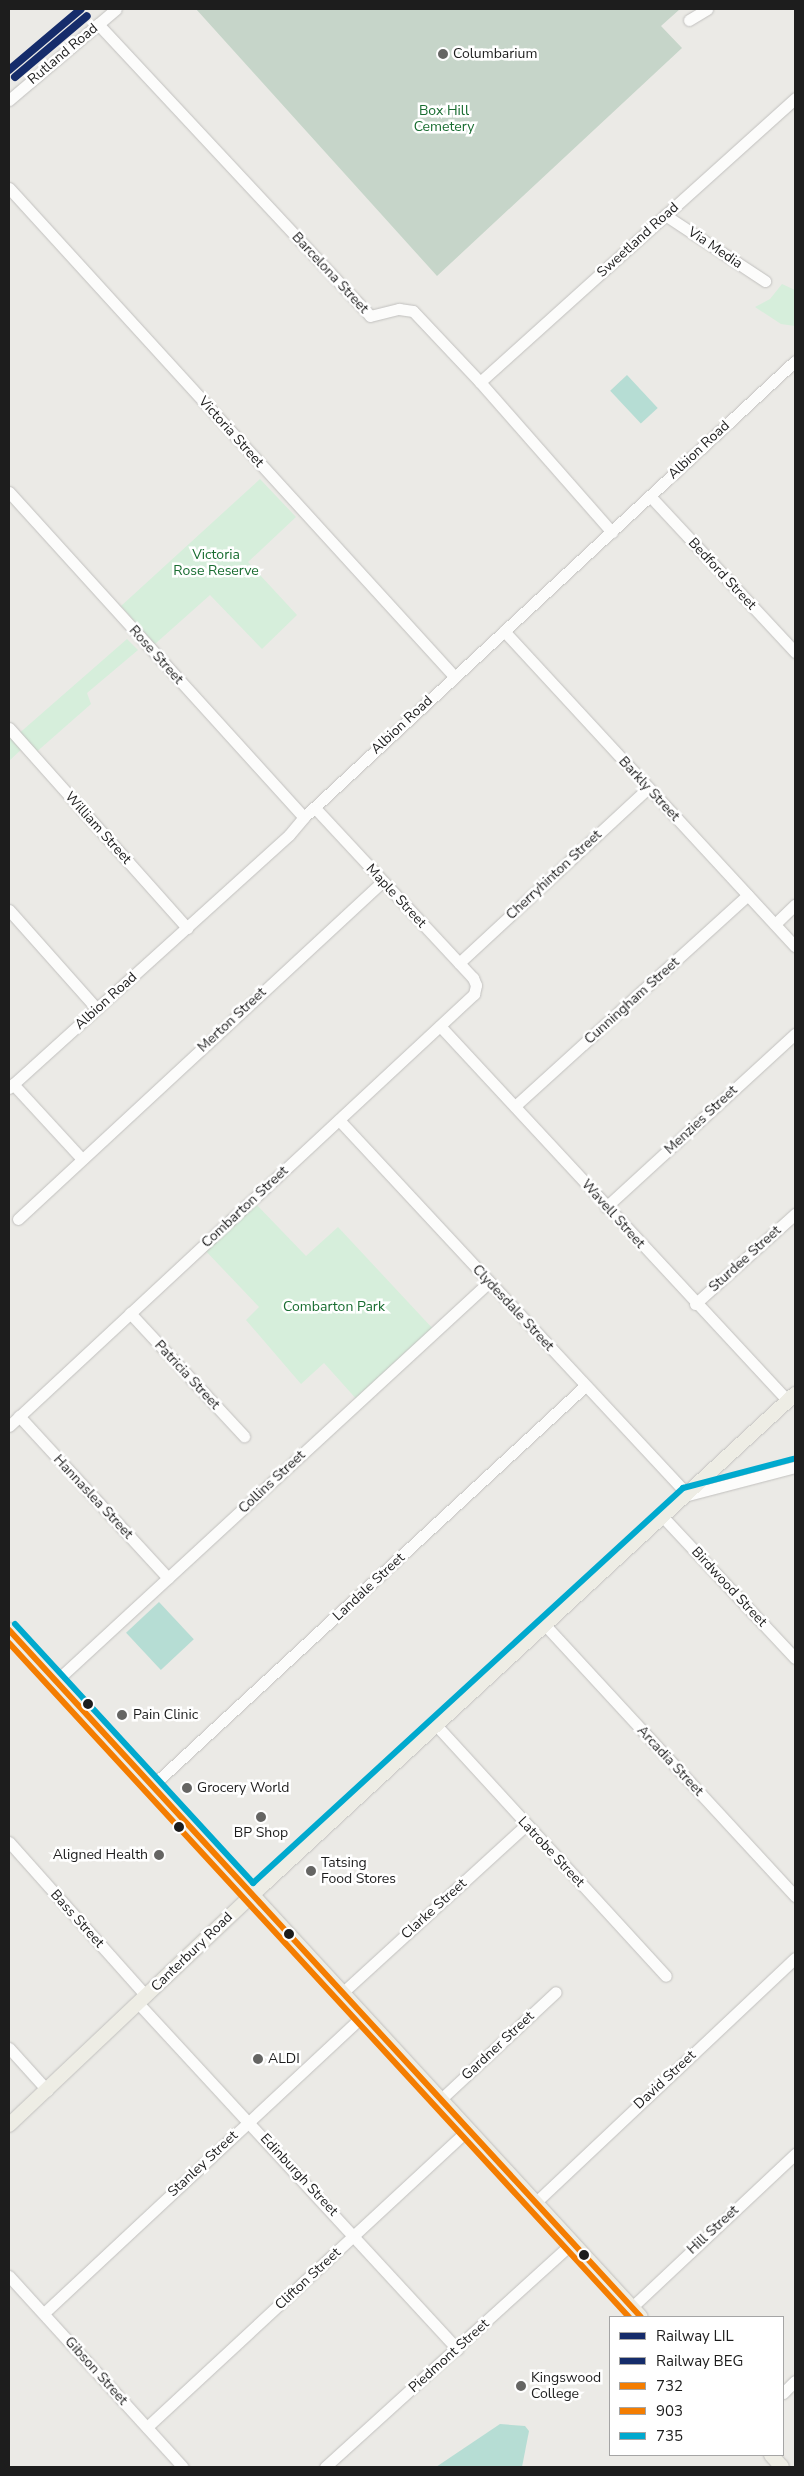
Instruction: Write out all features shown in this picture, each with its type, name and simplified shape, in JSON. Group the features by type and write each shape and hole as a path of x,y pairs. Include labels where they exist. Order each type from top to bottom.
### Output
{"main road":[{"name":"Canterbury Road","path":"9,2125 252,1895 792,1398"},
{"path":"9,1630 636,2312"},
{"path":"772,2456 782,2467"}],"street":[{"name":"Rutland Road","path":"9,100 116,9"},
{"path":"689,20 707,9"},
{"name":"Barcelona Street","path":"98,24 370,316 399,309 413,311 480,382 612,532"},
{"name":"Sweetland Road","path":"480,382 795,98"},
{"name":"Victoria Street","path":"9,188 454,676"},
{"name":"Via Media","path":"665,215 764,281"},
{"name":"Albion Road","path":"11,1086 289,835 304,817 454,676 795,362"},
{"name":"Rose Street","path":"9,492 304,817"},
{"name":"Bedford Street","path":"650,496 795,652"},
{"name":"Barkly Street","path":"504,631 795,946"},
{"name":"William Street","path":"9,728 187,928"},
{"name":"Cherryhinton Street","path":"459,963 648,788"},
{"name":"Maple Street","path":"315,808 459,963 476,985"},
{"name":"Merton Street","path":"18,1219 382,882"},
{"name":"Cunningham Street","path":"515,1106 748,895"},
{"path":"775,924 795,906"},
{"path":"9,910 98,1009"},
{"name":"Combarton Street","path":"9,1426 474,994 476,985"},
{"name":"Wavell Street","path":"440,1026 695,1304 792,1398"},
{"name":"Menzies Street","path":"606,1207 795,1034"},
{"path":"11,1086 82,1159"},
{"name":"Clydesdale Street","path":"339,1120 688,1495"},
{"name":"Sturdee Street","path":"695,1304 795,1214"},
{"name":"Collins Street","path":"56,1681 489,1282"},
{"name":"Patricia Street","path":"130,1313 244,1436"},
{"name":"Landale Street","path":"152,1786 585,1386"},
{"name":"Hannaslea Street","path":"19,1416 168,1578"},
{"path":"688,1495 795,1467"},
{"name":"Birdwood Street","path":"664,1517 795,1658"},
{"name":"Arcadia Street","path":"545,1626 795,1896"},
{"name":"Latrobe Street","path":"436,1726 666,1976"},
{"name":"Clarke Street","path":"342,1993 526,1825"},
{"name":"Bass Street","path":"9,1842 142,2000"},
{"name":"David Street","path":"535,2202 795,1958"},
{"name":"Gardner Street","path":"440,2100 556,1992"},
{"name":"Edinburgh Street","path":"142,2000 248,2122 355,2235 457,2350"},
{"name":"Stanley Street","path":"44,2313 363,2016"},
{"path":"9,2048 47,2090"},
{"name":"Clifton Street","path":"147,2427 468,2130"},
{"name":"Hill Street","path":"636,2312 795,2154"},
{"name":"Piedmont Street","path":"325,2467 457,2350 572,2243"},
{"name":"Gibson Street","path":"9,2276 183,2467"},
{"path":"784,2391 795,2381"}],"green space":[{"name":"Box Hill Cemetery","path":"196,9 680,9 661,26 682,48 437,276"},
{"path":"782,284 795,290 795,326 781,324 755,307 770,299"},
{"name":"Victoria Rose Reserve","path":"260,479 296,517 248,562 297,615 262,649 210,595 155,644 121,606"},
{"path":"127,639 138,650 87,693 91,704 33,755 25,746 9,761 9,728 16,736"},
{"name":"Combarton Park","path":"252,1200 306,1256 338,1227 435,1331 359,1402 324,1363 301,1384 246,1320 259,1307 202,1247"}],"shaded area":[{"path":"627,375 658,408 641,424 610,391"},
{"path":"159,1602 194,1639 161,1670 126,1633"},
{"path":"500,2424 525,2426 529,2431 522,2467 436,2467"}],"rail line":[{"name":"LIL","path":"9,70 81,9"},
{"name":"BEG","path":"15,77 87,16"}],"transit line":[{"name":"735","path":"15,1624 253,1883 683,1488 793,1459"},
{"name":"732","path":"9,1630 640,2316"},
{"name":"903","path":"9,1643 628,2316"}],"place":[{"name":"Columbarium","path":"443,54"},
{"name":"Pain Clinic","path":"122,1715"},
{"name":"Grocery World","path":"187,1788"},
{"name":"BP Shop","path":"261,1817"},
{"name":"Aligned Health","path":"159,1855"},
{"name":"Tatsing Food Stores","path":"311,1871"},
{"name":"ALDI","path":"258,2059"},
{"name":"Kingswood College","path":"521,2386"}]}
